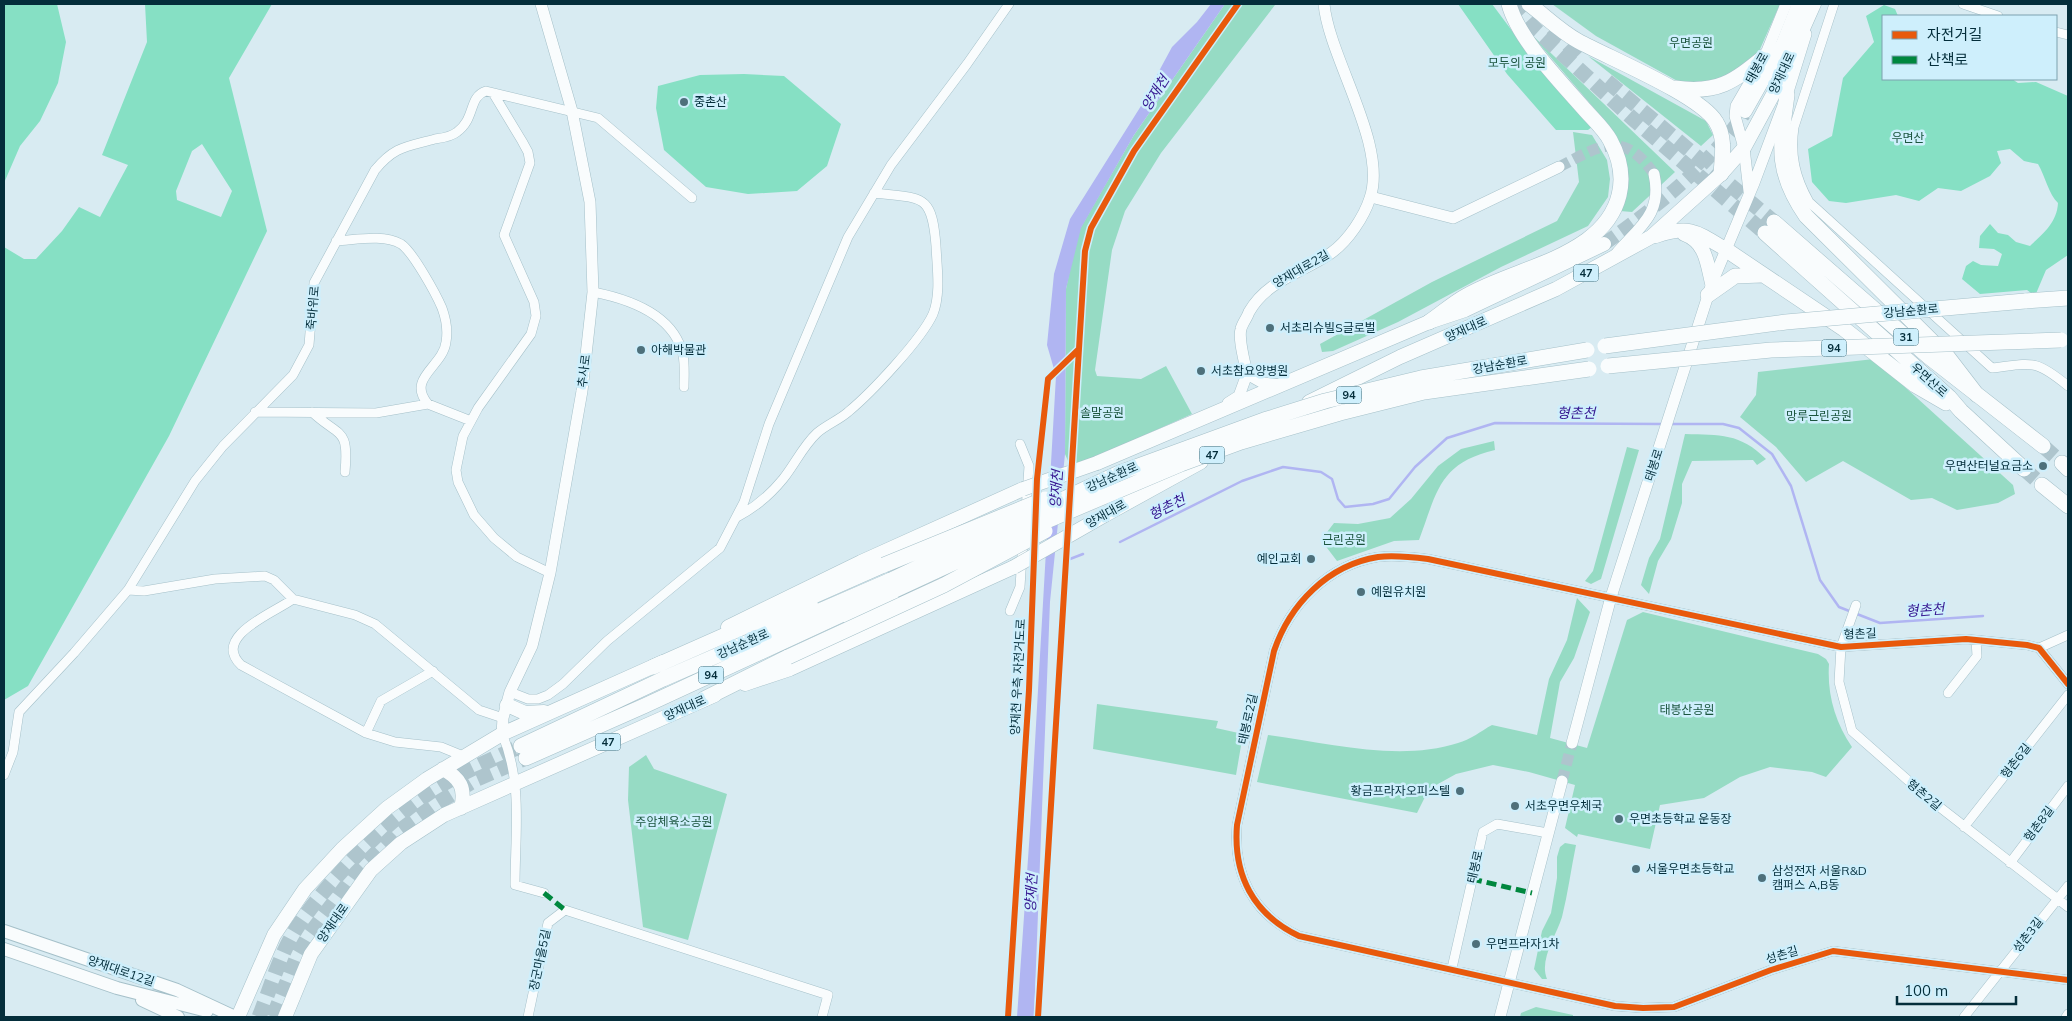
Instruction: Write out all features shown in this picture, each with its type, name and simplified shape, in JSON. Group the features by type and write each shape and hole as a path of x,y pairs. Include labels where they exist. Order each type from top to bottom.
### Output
{"highway":[{"path":"1429,322 1466,296 1575,248 1610,219 1617,203 1620,186 1619,161 1610,139 1554,73 1513,20 1509,4"},
{"path":"1529,4 1576,40 1669,87 1706,110 1717,123 1722,138 1721,174"},
{"path":"1669,87 1696,91 1723,86 1738,79 1765,56"},
{"path":"1788,95 1781,150 1787,184 1795,200 1806,216 1946,356 1977,395"},
{"name":"우면산로","path":"2024,469 1770,228 1929,358 2043,446"},
{"path":"1725,249 1844,329 1915,385 1961,411"},
{"path":"1710,289 1736,276 1761,275"},
{"name":"강남순환로","path":"1605,346 1786,322 2025,300 2068,298"},
{"name":"94","path":"1608,366 1771,350 2065,340"},
{"name":"강남순환로","path":"893,585 1119,473 1198,442 1325,402 1421,378 1587,350"},
{"name":"강남순환로","path":"663,679 1128,486 1241,442 1340,413 1424,392 1589,368"},
{"path":"652,667 1012,510 1119,473"},
{"path":"2042,484 2068,506"},
{"path":"704,699 788,657 944,585 1128,486"},
{"name":"양재대로","path":"663,679 523,752 644,706 893,585"}],"main road":[{"path":"1745,112 1783,44 1798,4"},
{"name":"양재대로","path":"286,1017 311,954 371,870 402,843 444,815 704,699 790,669 1014,567 1085,525 1320,396 1400,358 1556,289 1646,240 1685,208 1721,174 1744,148 1777,87 1814,4"},
{"path":"1646,240 1674,230 1693,230 1725,249"},
{"path":"1674,230 1690,236 1701,247 1707,260 1710,289"},
{"name":"양재대로","path":"235,1017 274,935 305,889 386,808 463,756 502,734 567,707 652,667 766,607 975,509 1097,463 1210,417 1429,322 1465,310 1604,244"},
{"path":"663,679 945,538 1019,491"},
{"path":"644,706 788,647 936,580 1085,525"},
{"path":"507,705 525,713 536,714 567,707"},
{"path":"443,769 458,779 462,785 464,797 461,808"},
{"path":"4,925 50,946"},
{"name":"양재대로12길","path":"4,931 177,990 235,1017"},
{"name":"양재대로12길","path":"4,949 118,988 235,1017"},
{"path":"4,954 74,974"},
{"path":"118,988 178,1017"}],"street":[{"name":"추사로","path":"502,734 507,705 532,646 550,573 582,391 593,292 590,202 572,111 542,4"},
{"path":"128,590 144,590 247,575 265,576 274,580 294,599 354,615 375,624 479,710 528,699 538,699 563,684 607,641 720,548 744,502 769,424 848,237 890,165 967,64 1009,4"},
{"name":"양재대로2길","path":"1247,374 1240,330 1255,303 1265,290 1331,252 1357,224 1371,197 1372,172 1369,144 1328,26 1324,4"},
{"name":"태봉로","path":"1749,191 1744,148 1735,116 1736,106 1765,56 1786,4"},
{"name":"태봉로","path":"1572,743 1611,597 1710,289 1788,95 1814,4"},
{"path":"1834,4 1794,127 1792,145 1796,174 1809,202 1992,368 2032,364 2046,368 2068,386"},
{"path":"1963,4 1995,15"},
{"name":"죽바위로","path":"4,775 13,752 19,712 74,653 128,590 195,481 255,412 293,375 309,345 314,283 375,170 388,154 402,148 454,134 467,124 475,98 479,93 486,91 493,93"},
{"path":"493,93 598,118 692,198"},
{"path":"493,93 528,152 530,164 504,235 534,302 536,316 531,334 471,421 463,436 456,470 458,482 474,515 494,538 516,557 550,573"},
{"path":"1371,197 1453,218 1559,166"},
{"path":"1612,260 1630,236 1644,225 1651,212 1656,200 1657,188 1654,174"},
{"path":"737,517 759,505 784,479 806,445 818,432 867,396 918,336 933,314 938,281 934,223 928,207 922,200 913,197 874,194"},
{"path":"336,240 382,239 402,245 433,291 442,308 447,329 446,344 436,364 424,376 421,384 422,397 428,404 471,421"},
{"path":"593,292 616,296 639,304 657,316 680,345 683,357 684,387"},
{"path":"1210,417 1239,396 1247,374 1263,383 1284,385"},
{"path":"255,412 376,413 428,404"},
{"path":"312,412 340,432 346,451 344,472"},
{"path":"1010,610 1020,587 1030,466 1020,444"},
{"name":"태봉로2길","path":"1508,982 1452,968 1299,936 1279,926 1254,900 1243,881 1236,842 1237,825 1274,651 1280,632 1294,608 1335,572 1358,562 1379,557 1428,558 1611,597"},
{"name":"형촌길","path":"1611,597 1841,647 1976,640 2039,648"},
{"path":"294,599 279,610 248,625 236,638 233,651 234,660 241,666 366,733 395,742 441,747 463,756"},
{"name":"형촌2길","path":"1856,604 1841,647 1839,682 1852,731 1928,798 2068,907"},
{"path":"2068,635 2039,648 2068,684"},
{"path":"1948,693 1977,656 1976,640"},
{"path":"366,733 380,701 433,672"},
{"name":"형촌6길","path":"1964,827 2068,695"},
{"path":"502,734 512,760 516,782 515,885 544,893"},
{"path":"1500,1017 1562,781"},
{"name":"형촌8길","path":"2010,863 2068,786"},
{"name":"태봉로","path":"1452,968 1483,832 1497,824 1548,832"},
{"name":"성촌3길","path":"1964,1017 2068,886"},
{"name":"장군마을5길","path":"528,1017 548,923 565,910 828,995 822,1017"},
{"name":"성촌길","path":"1508,982 1616,1006 1643,1008 1674,1007 1771,970 1833,951 2068,980"}],"green space":[{"path":"4,4 57,4 66,42 58,83 40,121 20,146 4,183"},
{"path":"145,4 272,4 229,78 267,231 169,436 28,686 4,700 4,247 24,259 36,259 62,231 79,207 100,217 128,165 102,155 147,42","holes":["202,144 232,191 221,217 177,200 176,191 192,151"]},
{"name":"솔말공원","path":"1225,4 1300,4 1275,5 1161,153 1125,211 1112,250 1095,370 1097,376 1141,379 1166,366 1192,414 1071,468 1065,454 1066,289 1077,234 1134,135"},
{"name":"모두의 공원","path":"1458,4 1492,4 1545,75 1592,127 1588,130 1556,130 1507,74"},
{"name":"우면공원","path":"1552,4 1780,4 1757,56 1720,80 1681,83 1596,36"},
{"name":"우면산","path":"1884,5 1895,9 1898,15 1882,15 1882,80 2014,80 2018,83 2036,82 2068,96 2068,255 2046,270 2035,296 2027,290 1980,294 1962,279 1966,266 1973,261 1981,265 1998,266 2002,254 1994,249 1979,248 1980,236 1990,224 1998,233 2008,235 2016,242 2030,246 2045,232 2055,216 2058,203 2052,195 2038,164 2024,161 2010,149 1997,151 2001,163 1990,176 1961,191 1938,188 1919,201 1896,195 1846,203 1829,201 1812,182 1808,149 1832,136 1843,78 1874,42 1866,16"},
{"path":"1530,33 1675,172 1632,212 1620,211 1610,127"},
{"path":"1588,56 1706,121 1713,135 1701,146"},
{"path":"744,74 784,76 841,124 827,166 797,191 748,194 706,187 664,150 656,108 658,86 700,75"},
{"path":"1573,132 1592,135 1607,160 1610,179 1608,197 1588,226 1501,267 1398,322 1333,351 1322,352 1320,344 1432,282 1557,221 1579,182"},
{"name":"망루근린공원","path":"1874,359 2013,485 2015,494 1998,503 1957,510 1932,498 1911,500 1843,461 1806,482 1776,447 1740,417 1756,395 1758,372"},
{"path":"1685,434 1729,437 1747,444 1766,459 1757,465 1753,460 1692,461 1682,484 1682,503 1671,539 1658,561 1649,594 1641,585 1649,558 1660,539"},
{"name":"근린공원","path":"1494,441 1495,450 1462,463 1443,482 1436,494 1419,540 1394,541 1337,561 1321,540 1334,523 1358,524 1390,518 1411,499 1438,466 1461,449"},
{"path":"1627,447 1639,450 1601,579 1591,584 1585,581 1593,571"},
{"name":"태봉산공원","path":"1577,598 1590,612 1574,658 1560,682 1550,738 1587,748 1627,620 1643,612 1818,654 1826,659 1829,664 1829,686 1833,707 1841,728 1852,747 1826,777 1812,772 1770,767 1740,777 1704,798 1660,805 1650,849 1578,834 1577,837 1565,828 1575,785 1529,772 1493,765 1456,774 1429,789 1417,813 1257,782 1268,735 1363,749 1412,751 1462,742 1492,725 1537,735 1549,679 1567,640"},
{"path":"1097,704 1218,721 1216,728 1243,734 1236,775 1093,749"},
{"name":"주암체육소공원","path":"646,755 654,769 727,794 688,940 643,927 628,800 629,767"},
{"path":"1565,843 1576,845 1562,917 1549,948 1545,964 1547,979 1542,979 1534,969 1542,931 1551,913 1557,878 1557,857 1560,847"},
{"path":"1536,1007 1573,1015 1573,1017 1520,1017 1521,1013"}],"water":[{"name":"양재천","path":"1211,4 1225,4 1134,135 1081,228 1066,289 1065,454 1050,602 1034,1017 1017,1017 1030,830 1056,376 1047,345 1054,274 1070,219 1151,90 1152,84 1172,47 1197,22"}],"waterway":[{"name":"형촌천","path":"1120,542 1242,481 1283,467 1321,472 1332,479 1338,499 1345,507 1373,504 1389,499 1415,467 1447,438 1495,423 1662,424"},
{"name":"형촌천","path":"1670,424 1723,424 1739,428 1772,454 1791,486 1820,580 1839,607 1880,623 1983,616"},
{"name":"형촌천","path":"1070,559 1083,554"}],"tunnel":[{"path":"1512,4 1533,27 1632,118 1765,233"},
{"path":"1552,28 1584,61"},
{"path":"1607,81 1774,222"},
{"path":"1604,244 1643,216 1680,185 1714,152 1744,114"},
{"path":"1559,167 1598,148 1621,146 1632,151 1643,160 1654,174"},
{"path":"2043,446 2062,463"},
{"path":"2024,469 2042,485"},
{"path":"1562,781 1572,743"},
{"path":"259,1017 281,959 298,926 324,891 357,855 392,822 426,795 460,775 521,746"},
{"path":"273,1017 298,954 309,935 356,873 395,834 436,804 475,780 526,758"}],"marked path":[{"path":"1472,879 1532,893"},
{"path":"544,893 565,910"}],"cycle path":[{"path":"1038,1017 1085,251 1091,228 1134,151 1238,4"},
{"name":"양재천 우측 자전거도로","path":"1008,1017 1029,690 1037,479 1048,379 1078,350"},
{"path":"2068,684 2039,648 2027,645 1966,639 1841,647 1428,559 1397,556 1378,557 1360,561 1343,568 1313,589 1290,618 1281,634 1274,651 1237,825 1239,860 1249,891 1269,916 1299,936 1615,1006 1643,1008 1674,1007 1771,970 1833,951 2068,980"}],"place":[{"name":"중촌산","path":"684,102"},
{"name":"서초리슈빌S글로벌","path":"1270,328"},
{"name":"아해박물관","path":"641,350"},
{"name":"서초참요양병원","path":"1201,371"},
{"name":"우면산터널요금소","path":"2043,466"},
{"name":"예인교회","path":"1311,559"},
{"name":"예원유치원","path":"1361,592"},
{"name":"황금프라자오피스텔","path":"1460,791"},
{"name":"서초우면우체국","path":"1515,806"},
{"name":"우면초등학교 운동장","path":"1619,819"},
{"name":"서울우면초등학교","path":"1636,869"},
{"name":"삼성전자 서울R&D 캠퍼스 A,B동","path":"1762,878"},
{"name":"우면프라자1차","path":"1476,944"}]}
